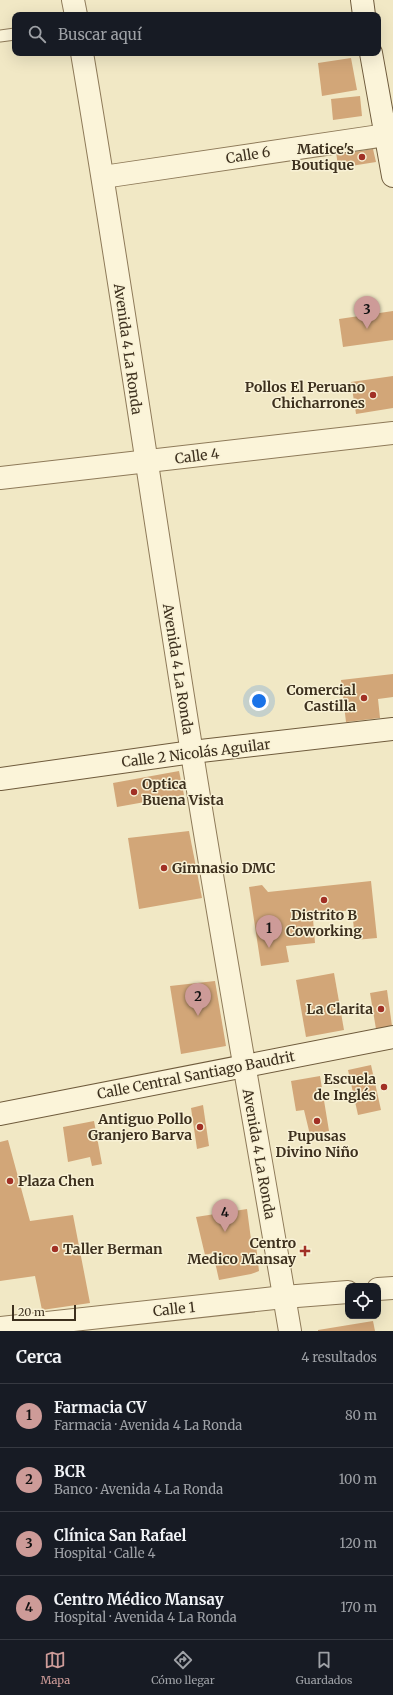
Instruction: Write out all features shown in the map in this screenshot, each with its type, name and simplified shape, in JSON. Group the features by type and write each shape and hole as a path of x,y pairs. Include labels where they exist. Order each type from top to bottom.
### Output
{"street":[{"path":"73,0 75,12"},
{"path":"362,0 364,12"},
{"name":"Avenida 4 La Ronda","path":"83,56 103,177 145,462 192,752 290,1331"},
{"path":"372,56 390,134 393,176"},
{"name":"Calle 6","path":"103,177 390,134"},
{"name":"Calle 4","path":"0,478 393,433"},
{"name":"Calle 2 Nicolás Aguilar","path":"0,779 192,752 393,729"},
{"name":"Calle Central Santiago Baudrit","path":"0,1114 393,1037"},
{"path":"381,1290 393,1288"},
{"name":"Calle 1","path":"0,1328 284,1297 345,1292"}],"lane":[{"path":"0,36 12,34"}],"building":[{"path":"351,58 357,90 322,96 318,63"},
{"path":"360,96 362,116 333,120 331,99"},
{"name":"Matice's Boutique","path":"373,149 376,162 351,166 338,166 336,152 348,153"},
{"path":"393,311 393,340 343,347 339,319"},
{"name":"Pollos El Peruano Chicharrones","path":"393,376 393,408 356,414 351,382"},
{"name":"Comercial Castilla","path":"393,674 393,697 378,699 380,718 346,722 341,680"},
{"path":"179,771 184,795 117,807 113,783"},
{"name":"Gimnasio DMC","path":"189,831 202,898 139,909 128,838"},
{"path":"371,881 377,938 355,940 352,910 295,916 295,921 313,919 315,943 286,946 289,962 261,966 249,887 262,885 268,892"},
{"path":"334,973 344,1030 306,1037 296,980"},
{"path":"215,981 226,1046 181,1054 170,986"},
{"name":"La Clarita","path":"387,990 392,1026 376,1029 370,993"},
{"path":"371,1065 381,1110 358,1115 348,1070"},
{"path":"320,1076 329,1131 310,1135 304,1110 296,1111 291,1081"},
{"name":"Antiguo Pollo Granjero Barva","path":"203,1105 209,1146 197,1149 191,1108"},
{"path":"94,1121 102,1164 92,1166 90,1157 68,1162 63,1127"},
{"path":"8,1140 30,1221 73,1215 90,1303 42,1310 35,1276 0,1281 0,1142"},
{"path":"247,1209 252,1247 256,1245 259,1271 219,1280 213,1253 205,1255 196,1217"},
{"path":"373,1321 375,1331 318,1331 318,1330"}],"place":[{"name":"Matice's Boutique","path":"362,157"},
{"name":"Clínica San Rafael","path":"367,329"},
{"name":"Pollos El Peruano Chicharrones","path":"373,395"},
{"name":"Comercial Castilla","path":"364,698"},
{"name":"Optica Buena Vista","path":"134,792"},
{"name":"Gimnasio DMC","path":"164,868"},
{"name":"Distrito B Coworking","path":"324,900"},
{"name":"Farmacia CV","path":"269,948"},
{"name":"La Clarita","path":"381,1009"},
{"name":"BCR","path":"198,1016"},
{"name":"Escuela de Inglés","path":"384,1087"},
{"name":"Pupusas Divino Niño","path":"317,1121"},
{"name":"Antiguo Pollo Granjero Barva","path":"200,1127"},
{"name":"Plaza Chen","path":"10,1181"},
{"name":"Centro Médico Mansay","path":"225,1232"},
{"name":"Taller Berman","path":"55,1249"},
{"name":"Centro Medico Mansay","path":"305,1251"}]}
